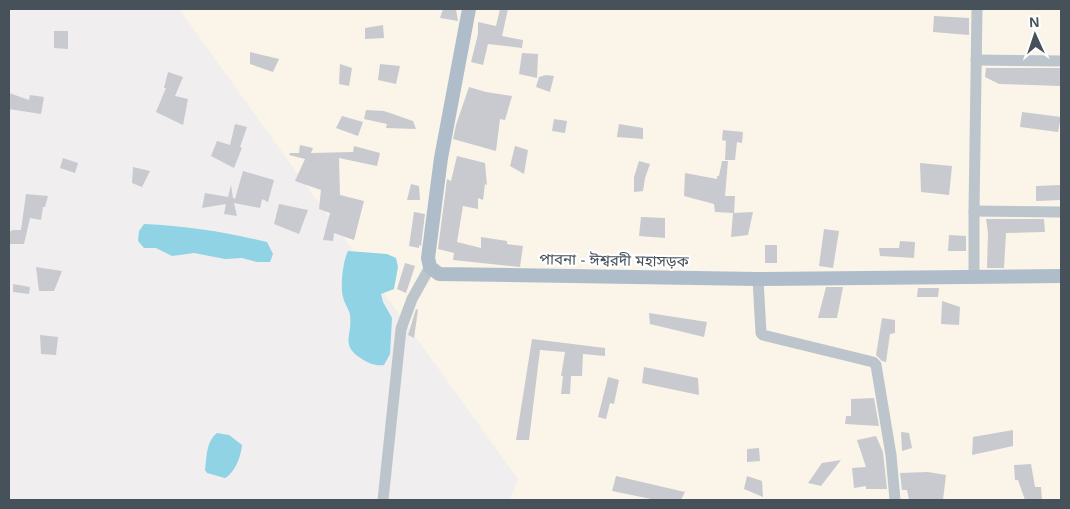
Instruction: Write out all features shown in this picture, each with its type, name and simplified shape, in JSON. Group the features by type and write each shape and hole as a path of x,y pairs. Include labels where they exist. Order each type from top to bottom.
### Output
{"main road":[{"path":"430,267 428,258 440,158 469,9"},
{"name":"পাবনা - ঈশ্বরদী মহাসড়ক","path":"430,267 439,274 758,279 1061,276"}],"street":[{"path":"974,277 977,9"},
{"path":"976,60 1061,61"},
{"path":"974,212 1061,212"},
{"path":"383,500 401,329 412,299 430,267"},
{"path":"758,279 761,333 763,335 873,362 876,365 891,455 896,500"}],"shaded area":[{"path":"179,9 1061,9 1061,500 510,500 518,479"}],"water":[{"path":"144,224 191,228 252,238 267,242 273,254 270,262 257,262 242,258 225,259 194,253 172,256 156,248 144,248 138,241 139,231"},
{"path":"348,251 387,254 396,258 398,267 394,289 381,294 383,302 392,318 390,354 384,365 375,365 365,361 355,354 349,344 350,315 342,292 343,267"},
{"path":"217,433 229,435 242,445 237,464 229,476 225,478 207,473 205,470 209,445"}],"building":[{"path":"443,9 456,9 458,21 440,18"},
{"path":"500,9 508,9 502,36 523,40 522,48 488,44 483,65 471,62 478,34 478,22 496,26"},
{"path":"934,16 969,18 969,35 933,32"},
{"path":"383,25 384,38 365,39 365,28"},
{"path":"54,31 68,31 68,49 54,48"},
{"path":"250,52 279,59 273,72 250,64"},
{"path":"522,53 538,54 537,78 519,74"},
{"path":"340,64 352,68 349,86 339,84"},
{"path":"380,64 400,66 396,84 378,80"},
{"path":"986,68 1061,68 1061,86 999,84 985,77"},
{"path":"168,72 183,77 175,96 188,99 183,125 156,112 166,88 164,88"},
{"path":"546,75 554,76 550,92 536,87 539,77"},
{"path":"469,87 512,96 505,120 500,119 496,151 453,139"},
{"path":"9,93 29,100 30,95 44,97 41,114 9,109"},
{"path":"366,110 384,111 413,121 416,129 386,128 387,124 364,119"},
{"path":"1022,112 1061,117 1058,132 1020,127"},
{"path":"342,116 363,122 358,136 336,128"},
{"path":"554,119 567,121 565,133 552,131"},
{"path":"235,124 247,127 240,147 242,148 234,168 211,156 217,141 230,145"},
{"path":"619,124 643,128 643,139 617,137"},
{"path":"723,130 743,132 742,143 737,142 735,160 725,160 726,141 722,140"},
{"path":"300,145 313,148 311,153 353,152 354,146 380,153 377,166 339,158 340,195 364,201 354,240 334,233 333,241 323,240 330,213 319,209 321,190 295,181 305,159 289,155 290,153 299,153"},
{"path":"515,146 528,150 524,174 510,166"},
{"path":"457,156 485,163 487,185 485,184 483,200 478,198 478,209 463,206 457,242 481,248 481,237 507,241 507,244 523,246 520,267 453,260 454,253 438,249 447,179 451,181"},
{"path":"63,158 78,163 75,173 60,168"},
{"path":"639,161 650,164 643,191 634,192 634,177"},
{"path":"722,161 728,161 725,196 735,196 734,213 753,212 748,235 731,237 733,213 715,212 714,204 684,196 685,173 717,179"},
{"path":"920,163 952,166 949,195 921,192"},
{"path":"133,167 150,171 142,187 132,183"},
{"path":"243,171 274,180 268,202 262,199 260,208 234,203 237,216 224,214 226,204 202,208 205,193 228,197 231,185 233,198 235,199"},
{"path":"411,184 419,186 420,200 407,200"},
{"path":"1061,185 1061,200 1036,201 1036,186"},
{"path":"26,194 48,196 45,207 43,207 41,220 30,218 24,244 9,244 9,232 21,230"},
{"path":"279,204 308,210 299,234 274,224"},
{"path":"414,212 425,214 421,246 419,245 419,248 409,246"},
{"path":"641,217 665,218 665,238 639,236"},
{"path":"986,219 1044,219 1045,232 1006,233 1004,268 987,268 988,233"},
{"path":"824,229 839,231 833,268 819,266"},
{"path":"949,235 966,236 966,251 948,251"},
{"path":"900,241 915,242 914,258 880,256 879,248 899,248"},
{"path":"765,245 777,245 777,263 765,263"},
{"path":"405,263 415,266 406,293 397,289"},
{"path":"36,267 62,271 54,291 39,291"},
{"path":"13,284 30,287 29,294 13,292"},
{"path":"826,287 843,287 837,318 818,318"},
{"path":"918,288 939,288 938,297 917,297"},
{"path":"942,301 960,307 959,325 941,324"},
{"path":"416,309 418,310 414,338 408,335"},
{"path":"649,313 707,322 704,337 650,324"},
{"path":"882,318 895,320 895,333 890,334 886,362 876,355"},
{"path":"40,335 58,337 56,355 41,354"},
{"path":"532,339 605,348 605,356 583,354 582,376 571,376 570,394 561,394 563,376 561,376 565,352 540,350 529,440 516,440"},
{"path":"644,367 698,378 699,395 642,383"},
{"path":"608,377 619,380 614,404 610,403 606,419 598,417"},
{"path":"874,398 879,426 845,424 846,416 851,416 851,399"},
{"path":"1013,430 1013,446 972,455 973,437"},
{"path":"901,432 909,433 912,448 902,451"},
{"path":"876,436 883,452 887,489 866,489 866,486 854,488 852,468 866,467 857,440"},
{"path":"759,448 760,461 747,462 747,449"},
{"path":"841,460 821,486 808,483 822,463"},
{"path":"1031,464 1035,487 1041,487 1042,500 1025,500 1018,480 1015,480 1014,465"},
{"path":"928,472 946,475 943,500 909,500 907,490 902,490 900,473"},
{"path":"616,476 685,492 681,500 656,500 612,491"},
{"path":"747,476 762,481 763,497 744,489"}]}
